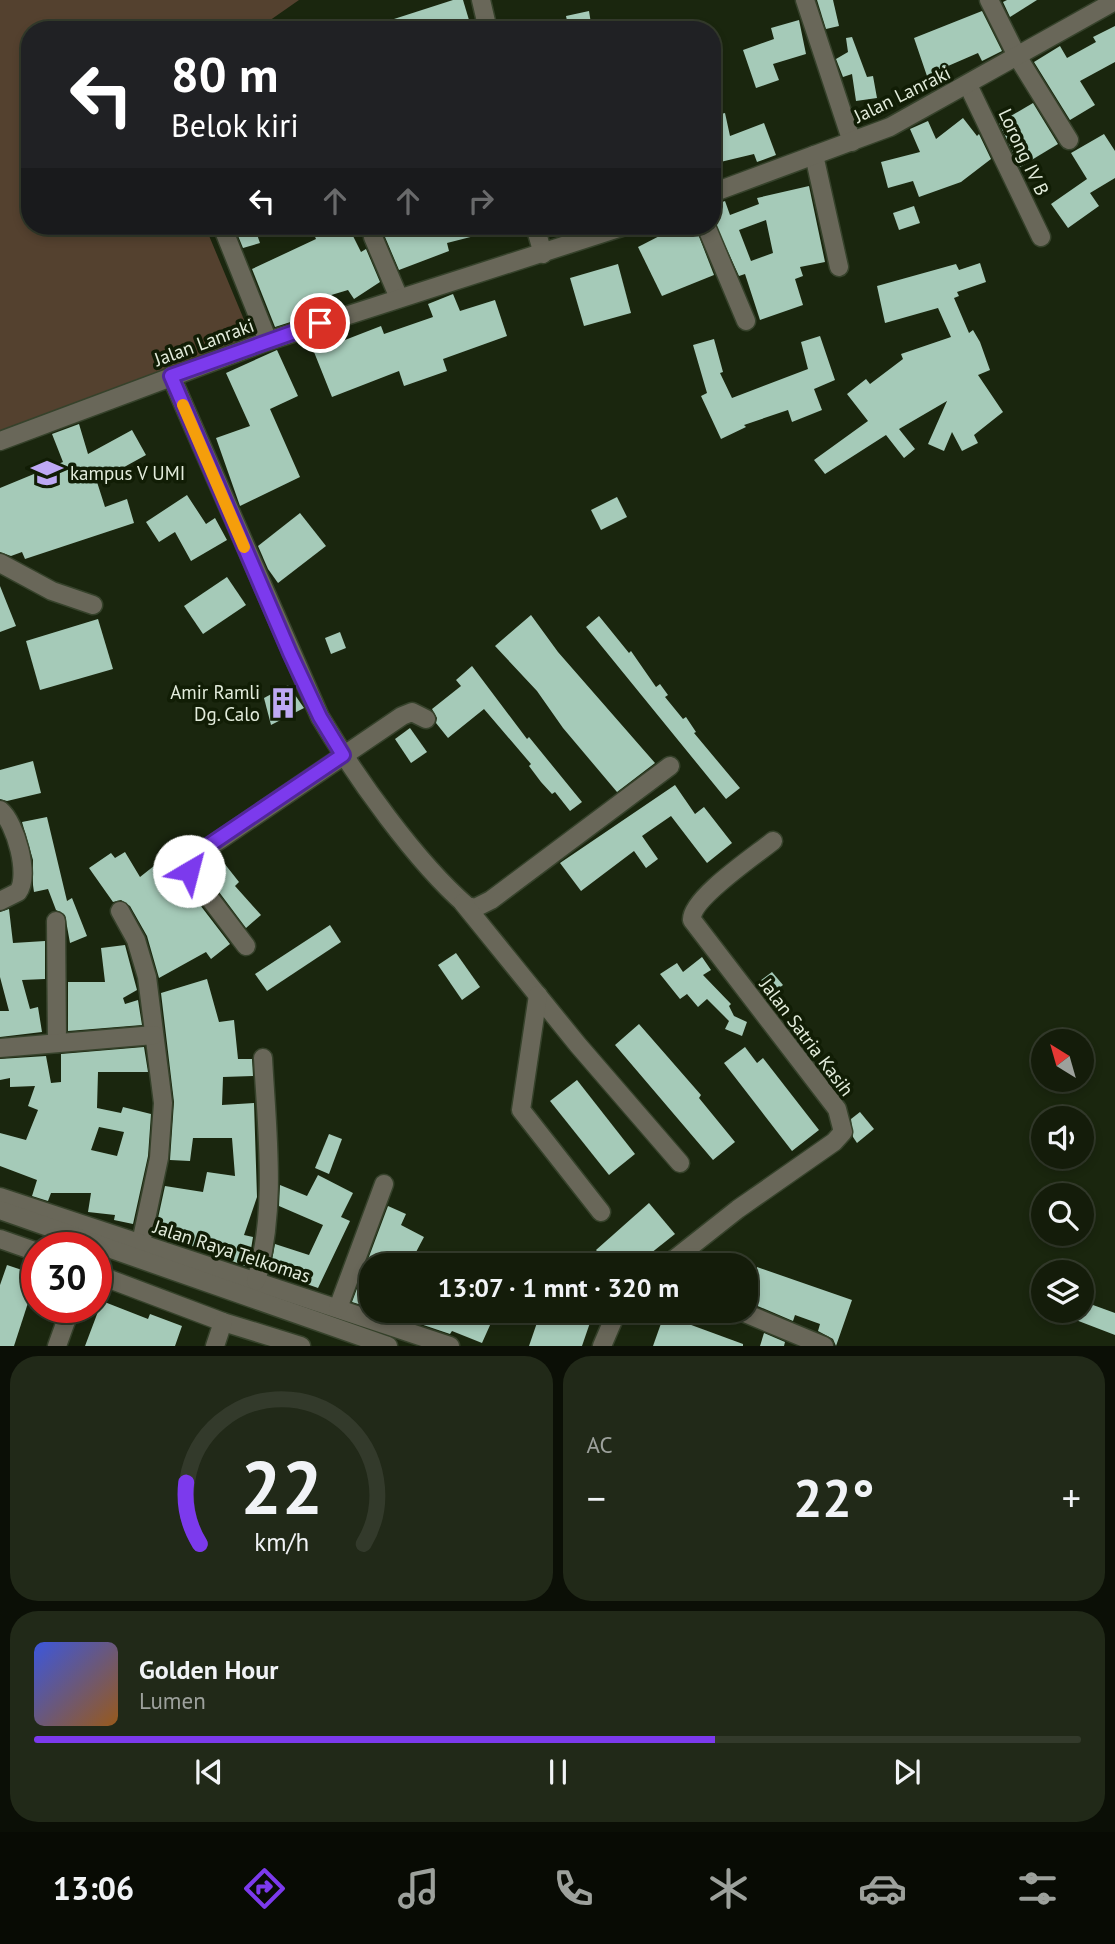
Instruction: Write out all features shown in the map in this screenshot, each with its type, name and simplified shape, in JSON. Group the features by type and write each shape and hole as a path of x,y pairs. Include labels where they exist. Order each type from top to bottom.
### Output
{"street":[{"path":"481,0 486,21"},
{"path":"805,0 852,142"},
{"path":"989,0 1017,56 1069,140"},
{"name":"Jalan Lanraki","path":"721,190 890,127 1107,5"},
{"name":"Lorong IV B","path":"968,85 1041,237"},
{"path":"814,155 839,267"},
{"path":"226,235 268,341"},
{"path":"538,235 543,254"},
{"name":"Jalan Lanraki","path":"0,441 268,341 599,235"},
{"path":"710,235 746,321"},
{"path":"373,237 399,298"},
{"path":"171,376 290,653 320,717 343,755 431,869 680,1163"},
{"path":"0,563 52,592 93,605"},
{"path":"246,946 189,871 190,860 409,712 426,719"},
{"path":"460,900 475,908 491,900 670,766"},
{"path":"0,810 16,834 23,877 18,892 0,901"},
{"name":"Jalan Satria Kasih","path":"682,1253 738,1209 834,1142 843,1132 837,1109 692,919 700,900 773,841"},
{"path":"120,911 136,940 145,969 163,1120 159,1158 140,1250"},
{"path":"56,921 57,1043"},
{"path":"538,995 521,1110 601,1212"},
{"path":"0,1048 154,1035"},
{"path":"256,1281 268,1229 269,1165 263,1058"},
{"path":"338,1308 384,1184"},
{"name":"Jalan Raya Telkomas","path":"0,1197 388,1346"},
{"name":"Jalan Raya Telkomas","path":"0,1210 256,1281 450,1346"},
{"path":"0,1238 21,1246"},
{"path":"112,1280 223,1322 301,1346"},
{"path":"758,1318 824,1346"},
{"path":"215,1346 223,1322"},
{"path":"57,1346 65,1323"},
{"path":"602,1346 612,1323"}],"shaded area":[{"path":"0,0 299,0 269,21 21,21 21,235 209,235 257,351 0,442"}],"building":[{"path":"453,0 463,0 469,21 395,21"},
{"path":"817,0 833,0 839,26 826,29"},
{"path":"1037,0 1010,17 1003,2"},
{"path":"589,11 591,21 567,21 566,16"},
{"path":"982,11 1002,51 982,61 978,53 948,66 950,71 928,79 914,38"},
{"path":"799,20 806,54 773,64 779,80 756,88 743,50 774,39 771,28"},
{"path":"1115,26 1115,62 1080,81 1095,105 1070,120 1034,62 1060,46 1067,58 1096,42 1093,37"},
{"path":"852,37 867,77 873,76 877,98 856,101 852,74 843,77 836,59 848,52 846,38"},
{"path":"1033,103 1058,144 1020,167 999,123"},
{"path":"725,113 730,136 764,123 776,155 757,162 754,154 721,162 721,114"},
{"path":"963,118 977,136 979,134 991,159 961,182 919,197 913,181 888,188 881,162 920,152 910,129 928,121 936,139"},
{"path":"1104,134 1115,151 1115,178 1090,193 1099,206 1068,228 1051,204 1087,179 1071,153"},
{"path":"809,186 825,262 800,267 803,276 795,279 803,305 760,320 745,274 739,276 720,235 721,203 725,201 730,215 759,204 757,198","holes":["766,220 773,253 751,261 739,230"]},
{"path":"914,206 920,223 899,230 893,213"},
{"path":"238,235 257,235 260,243 243,248"},
{"path":"314,235 352,235 361,252 366,249 380,282 354,299 348,290 298,305 303,318 275,327 252,269 316,239"},
{"path":"478,235 447,243 449,251 399,270 385,237"},
{"path":"661,235 698,235 714,275 662,296 638,247"},
{"path":"980,263 986,282 957,292 959,296 954,298 969,333 973,330 980,342 990,370 978,375 1003,412 974,435 978,443 962,451 952,432 944,451 928,444 947,401 899,429 915,449 904,458 886,435 825,474 814,460 868,421 847,394 866,379 870,384 903,359 901,354 951,337 938,308 885,323 877,286 956,264 959,270"},
{"path":"618,264 631,313 584,326 570,278"},
{"path":"453,294 460,311 495,300 507,336 443,359 447,371 404,386 399,371 332,397 314,352 381,326 384,334 433,317 428,304"},
{"path":"820,336 835,380 814,389 822,410 792,422 788,410 744,425 746,427 721,439 701,396 707,393 693,345 714,339 723,372 720,373 732,398 808,369 801,342"},
{"path":"277,350 298,396 270,409 300,477 240,506 216,438 250,426 226,373"},
{"name":"kampus V UMI","path":"79,424 88,454 132,430 146,455 97,482 105,507 127,499 134,523 25,559 22,552 11,556 0,552 0,488 63,462 52,434"},
{"path":"187,495 206,524 215,518 227,540 191,561 175,532 159,542 146,522"},
{"path":"617,497 627,517 601,530 591,510"},
{"path":"300,513 326,546 278,583 268,569 258,546"},
{"path":"227,577 246,605 203,634 184,606"},
{"path":"0,586 16,626 0,632"},
{"path":"531,615 558,652 655,763 617,792 563,728 537,691 495,646"},
{"path":"599,616 629,653 631,651 656,687 660,684 668,695 665,697 683,719 686,717 696,732 694,733 740,788 726,799 586,627"},
{"path":"98,619 113,669 40,690 26,641"},
{"path":"340,632 346,648 331,654 325,638"},
{"path":"472,666 527,739 529,737 582,802 570,811 555,792 552,794 541,782 529,766 531,764 484,709 448,738 436,723 437,718 432,709 461,686 456,680"},
{"name":"Amir Ramli Dg. Calo","path":"288,685 304,708 271,725 264,698"},
{"path":"410,728 427,752 411,763 395,739"},
{"path":"33,761 41,793 7,801 0,799 0,770"},
{"path":"675,785 695,814 704,807 732,843 707,863 671,816 642,836 658,859 646,868 634,851 581,891 560,863"},
{"path":"47,817 67,901 72,898 87,936 70,943 65,915 56,910 48,889 34,892 33,860 22,822"},
{"path":"125,852 140,877 164,858 230,944 211,959 206,952 159,978 147,936 130,906 121,900 113,902 89,868 111,853 115,858"},
{"path":"224,863 239,882 235,886 261,915 246,928 207,876"},
{"path":"9,909 13,943 45,941 45,979 22,980 30,1009 38,1007 42,1032 0,1037 0,1011 9,1011 0,977 0,912"},
{"path":"330,925 341,942 267,991 255,974"},
{"path":"125,945 137,990 123,998 125,1004 138,1000 142,1025 68,1031 68,982 105,982 101,948"},
{"path":"456,953 480,987 462,1000 438,965"},
{"path":"702,957 711,970 703,975 731,1004 729,1006 734,1016 747,1022 742,1036 725,1029 729,1021 707,999 698,1007 687,994 680,999 660,974 677,963 683,972"},
{"path":"772,972 783,985 766,998 756,984"},
{"path":"207,979 219,1022 234,1020 238,1059 252,1059 253,1076 223,1077 222,1105 254,1103 257,1197 244,1235 253,1237 248,1267 155,1232 165,1186 203,1192 207,1172 235,1176 232,1138 193,1138 190,1161 170,1160 174,1102 161,993"},
{"path":"639,1024 701,1095 699,1098 735,1142 713,1160 615,1045"},
{"path":"799,1024 809,1038 801,1044 791,1030"},
{"path":"144,1047 148,1072 98,1072 97,1108 121,1113 123,1107 151,1114 148,1156 133,1224 114,1220 115,1215 88,1212 91,1193 51,1193 48,1201 32,1196 37,1180 0,1166 0,1133 26,1140 38,1110 28,1106 35,1086 10,1087 10,1078 0,1080 0,1059 46,1056 51,1083 61,1082 61,1054","holes":["99,1127 124,1132 117,1156 91,1150"]},
{"path":"745,1047 757,1063 763,1058 819,1130 792,1151 724,1063"},
{"path":"577,1080 635,1154 609,1175 550,1101"},
{"path":"860,1112 874,1129 857,1143 853,1137 851,1119"},
{"path":"329,1134 342,1139 329,1174 315,1168"},
{"path":"318,1175 353,1193 341,1217 350,1221 318,1288 270,1271 275,1244 309,1255 323,1225 279,1206 280,1185 307,1196"},
{"path":"649,1203 675,1234 651,1253 599,1253 596,1250"},
{"path":"388,1206 406,1214 401,1225 424,1237 416,1253 370,1253"},
{"path":"7,1265 21,1270 21,1323 14,1346 0,1346 0,1285"},
{"path":"758,1267 852,1300 836,1346 833,1339 818,1331 820,1324 795,1315 793,1321 758,1306"},
{"path":"359,1283 359,1304 352,1302"},
{"path":"112,1305 148,1319 150,1314 182,1326 175,1346 85,1346 94,1323 112,1323"},
{"path":"1094,1305 1115,1313 1115,1335 1084,1323 1094,1323"},
{"path":"417,1323 491,1323 482,1343 452,1331 450,1334"},
{"path":"537,1323 590,1323 582,1346 529,1346"},
{"path":"661,1323 686,1323 743,1344 743,1346 653,1346"},
{"path":"764,1333 785,1342 784,1346 760,1346"}],"slow traffic":[{"path":"183,405 244,547"}],"place":[{"name":"kampus V UMI","path":"47,473"},
{"name":"Amir Ramli Dg. Calo","path":"283,703"}],"route":[{"path":"189,871 187,865 196,854 343,755 320,717 290,653 171,376 320,323"}]}
